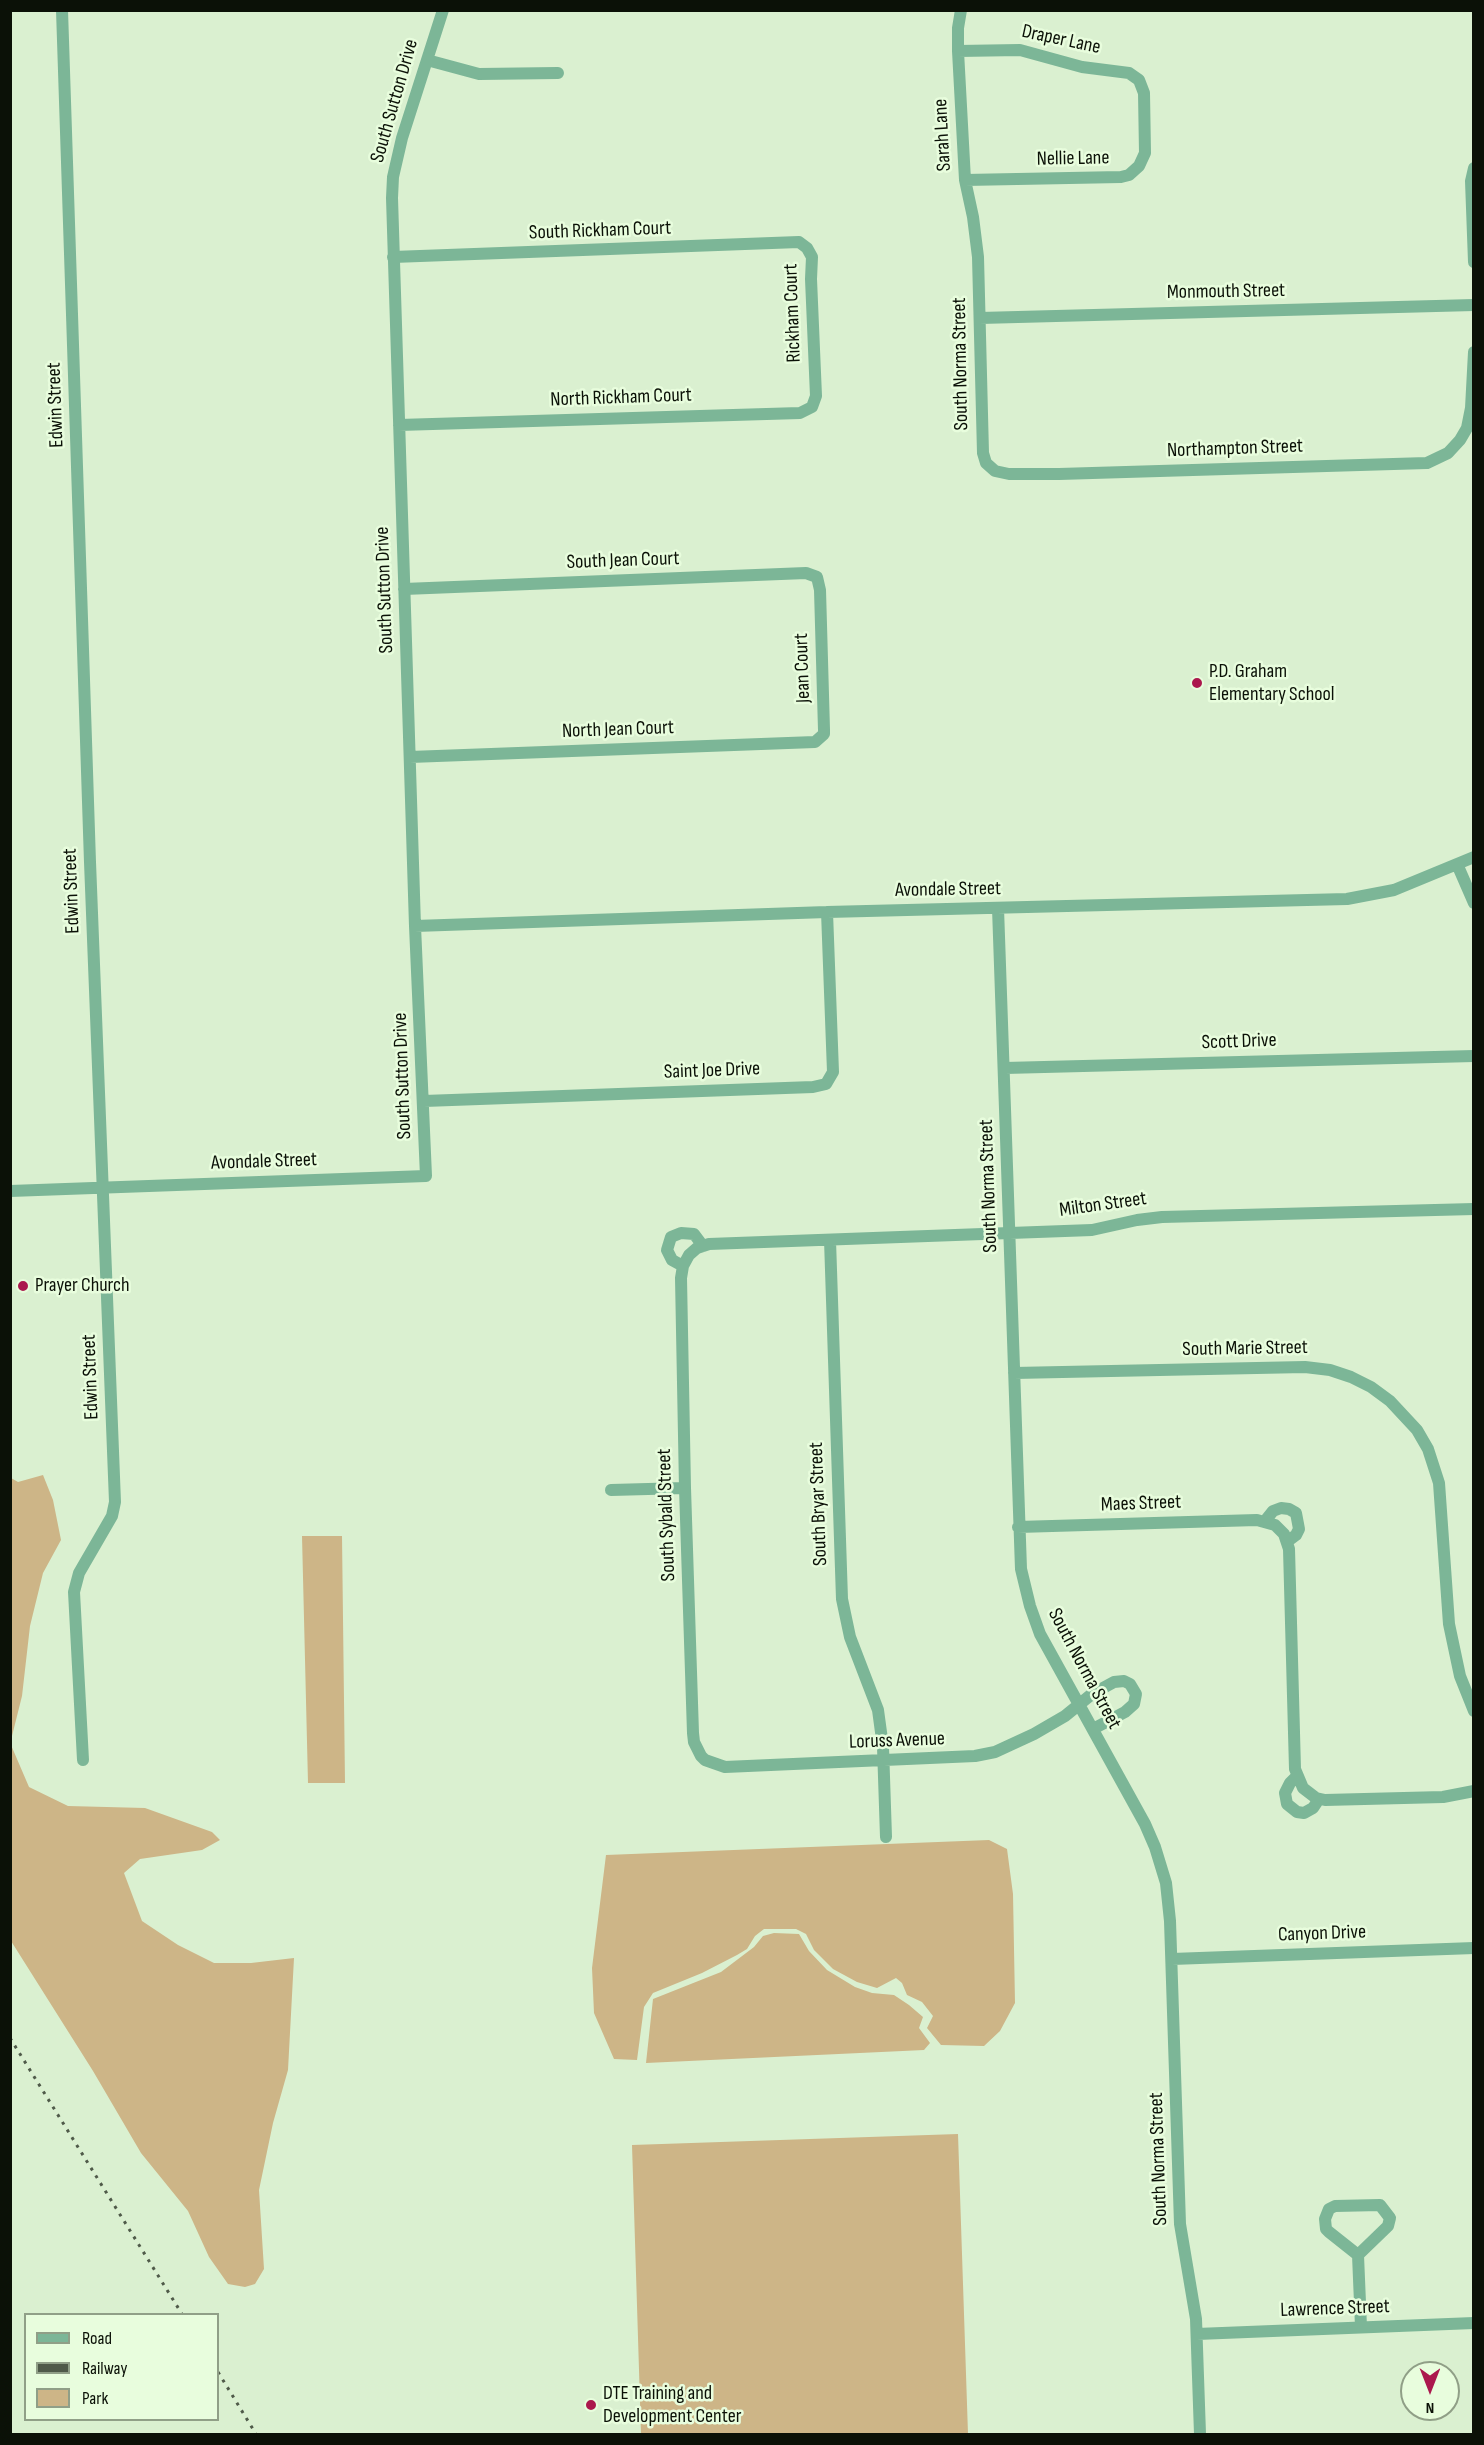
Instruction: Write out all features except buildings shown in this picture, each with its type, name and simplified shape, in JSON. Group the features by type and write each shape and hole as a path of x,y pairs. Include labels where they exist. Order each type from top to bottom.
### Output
{"street":[{"name":"Edwin Street","path":"62,10 115,1502 112,1516 79,1573 74,1592 83,1760"},
{"name":"South Sutton Drive","path":"426,1176 415,926 393,257 393,177 402,138 443,10"},
{"name":"Sarah Lane","path":"961,10 958,51 965,180 978,257"},
{"name":"Draper Lane","path":"958,51 1020,50 1082,67 1129,73 1139,80 1144,93"},
{"path":"427,60 479,74 558,73"},
{"name":"Nellie Lane","path":"965,180 1129,175 1139,166 1145,153 1144,93"},
{"path":"1473,168 1471,181 1473,262"},
{"name":"South Rickham Court","path":"393,257 793,242 807,248"},
{"name":"Rickham Court","path":"807,248 812,257 814,377"},
{"name":"South Norma Street","path":"978,257 983,453 986,463 991,468"},
{"name":"Monmouth Street","path":"980,318 1473,305"},
{"name":"Northampton Street","path":"991,468 1009,474 1419,464 1438,459 1448,453 1467,428 1471,408 1473,352"},
{"name":"North Rickham Court","path":"399,425 800,413 807,411 816,401 814,377"},
{"name":"South Jean Court","path":"404,589 806,573 817,577 820,583 820,601"},
{"name":"Jean Court","path":"820,601 824,734"},
{"name":"North Jean Court","path":"410,757 810,743 815,742 824,734"},
{"name":"Avondale Street","path":"415,926 827,912 1347,899 1394,890 1473,857"},
{"path":"1457,864 1473,903"},
{"name":"South Norma Street","path":"998,908 1021,1569 1030,1606 1044,1643 1145,1824 1161,1863 1169,1902 1180,2224 1197,2334 1200,2434"},
{"name":"Saint Joe Drive","path":"424,1101 813,1087 826,1084 833,1072 827,912"},
{"name":"Scott Drive","path":"1005,1068 1473,1056"},
{"name":"Avondale Street","path":"10,1191 426,1176"},
{"name":"Milton Street","path":"686,1260 672,1260 667,1250 671,1238 681,1233 694,1234 703,1246 1092,1230 1162,1217 1473,1209"},
{"name":"South Bryar Street","path":"831,1240 842,1599 850,1637 878,1710 884,1761 886,1837"},
{"path":"686,1260 703,1246"},
{"name":"South Sybald Street","path":"686,1260 681,1278 693,1733 697,1750 705,1760"},
{"name":"South Marie Street","path":"1014,1373 1305,1366 1330,1370 1351,1377 1371,1387 1390,1401 1417,1430 1428,1449 1439,1483 1449,1624 1460,1676 1473,1712"},
{"path":"611,1490 685,1488"},
{"name":"Maes Street","path":"1018,1527 1265,1521 1273,1510 1289,1509 1296,1513 1299,1529 1296,1535 1288,1541 1297,1776 1285,1792 1287,1804 1297,1812 1304,1813 1313,1808 1319,1799 1443,1797 1473,1791"},
{"path":"1265,1521 1280,1529 1288,1541"},
{"name":"Loruss Avenue","path":"705,1760 724,1767 960,1758 995,1752 1034,1734 1065,1716 1092,1694 1114,1682 1127,1682 1134,1689 1137,1698 1132,1707 1093,1729"},
{"path":"1297,1776 1307,1792 1319,1799"},
{"name":"Canyon Drive","path":"1172,1959 1473,1948"},
{"path":"1358,2255 1326,2229 1326,2215 1329,2209 1335,2206 1380,2205 1390,2218 1388,2226 1358,2255 1361,2327"},
{"name":"Lawrence Street","path":"1197,2334 1473,2323"}],"green space":[{"path":"43,1475 53,1500 61,1540 43,1573 30,1626 22,1696 11,1740 11,1478 18,1482"},
{"path":"302,1536 342,1536 345,1783 308,1783"},
{"path":"11,1745 29,1787 68,1806 145,1808 212,1832 220,1840 202,1850 140,1859 124,1873 142,1921 178,1945 214,1963 251,1963 294,1958 288,2070 273,2123 259,2190 264,2269 255,2284 245,2287 228,2284 209,2257 188,2211 141,2153 93,2071 11,1941"},
{"path":"989,1840 1007,1849 1013,1894 1015,2003 1000,2031 984,2046 941,2045 927,2028 933,2016 922,2002 907,1995 902,1983 896,1978 877,1988 857,1982 833,1969 814,1950 806,1934 796,1929 764,1929 755,1936 747,1949 737,1955 702,1973 653,1993 644,2007 637,2060 614,2059 594,2013 592,1968 606,1855"},
{"path":"774,1933 799,1934 809,1951 827,1970 855,1987 872,1993 894,1995 909,2005 923,2017 919,2028 930,2043 924,2050 646,2063 653,1999 721,1972 754,1947 763,1936"},
{"path":"958,2134 968,2434 641,2434 632,2145"}],"railway":[{"path":"10,2038 181,2313"},
{"path":"219,2374 256,2434"}],"place":[{"name":"P.D. Graham Elementary School","path":"1197,683"},
{"name":"Prayer Church","path":"23,1286"},
{"name":"DTE Training and Development Center","path":"591,2405"}]}
